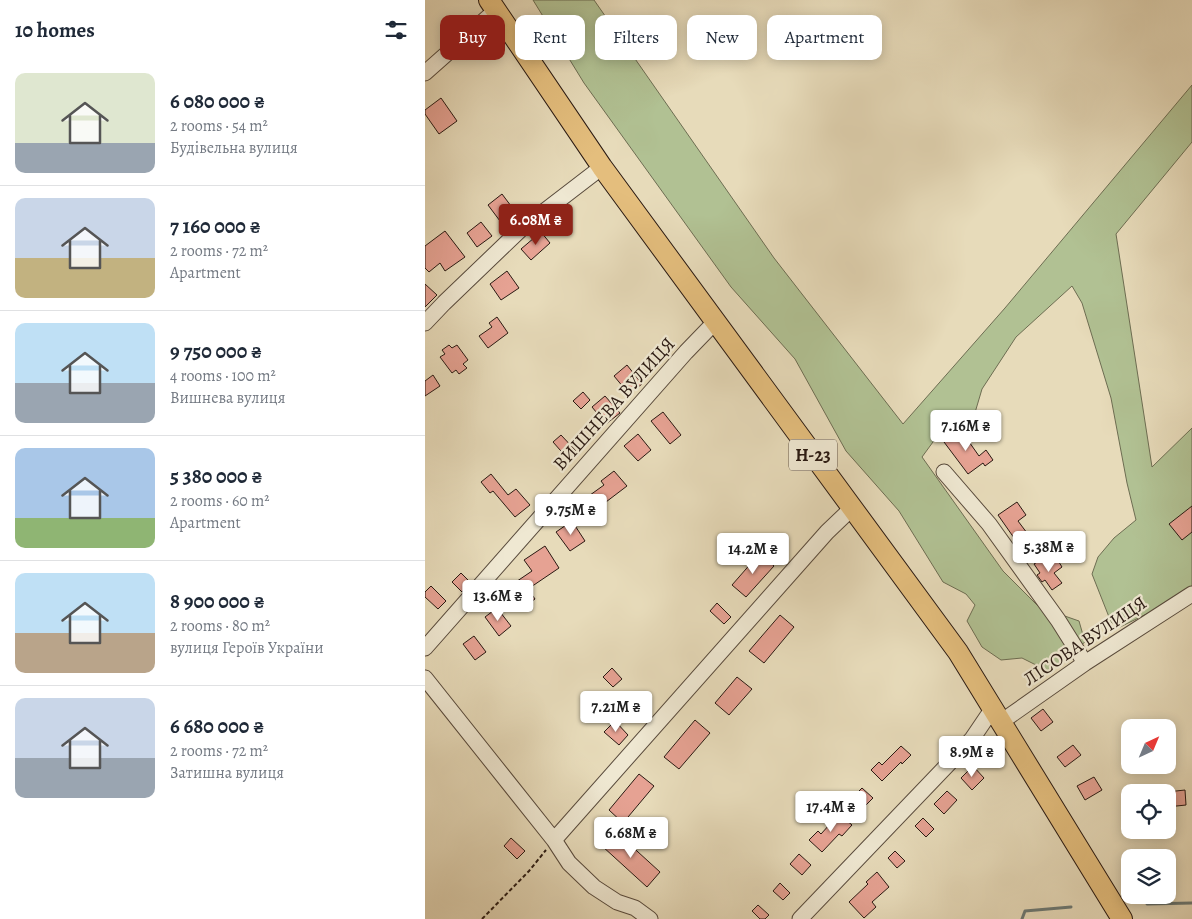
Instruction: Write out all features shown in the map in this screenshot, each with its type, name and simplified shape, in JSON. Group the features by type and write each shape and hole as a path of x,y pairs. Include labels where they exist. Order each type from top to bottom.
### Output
{"main road":[{"name":"Н-23","path":"492,5 602,166 958,652 1123,919"}],"street":[{"path":"425,73 492,5"},
{"path":"425,323 519,230 602,166"},
{"name":"ВИШНЕВА ВУЛИЦЯ","path":"425,648 686,352 715,322"},
{"path":"944,472 989,524 1058,620 1085,664"},
{"path":"554,840 820,540 852,508"},
{"name":"ЛІСОВА ВУЛИЦЯ","path":"997,715 1085,664 1192,594"},
{"path":"425,678 554,840 569,863 594,887 617,902 635,908 650,919"},
{"path":"800,919 957,756 972,738 997,715"}],"path":[{"path":"482,919 529,871 554,840"}],"green space":[{"path":"533,0 594,0 604,15 595,15 595,60 636,60 774,258 903,424 1005,308 1192,85 1192,142 1116,234 1152,467 1192,428 1192,586 1171,602 1120,627 1111,622 1092,574 1098,557 1114,538 1136,520 1111,398 1082,303 1072,286 1016,337 982,389 974,416 952,416 922,457 1003,571 1039,607 1079,621 1085,642 1048,671 1022,658 1001,660 982,647 967,621 975,605 966,594 943,582 899,511 846,451 795,359 731,287 584,83 570,60 585,60 585,15 542,15"}],"building":[{"path":"441,98 457,121 439,134 425,114 425,110"},
{"path":"502,194 514,210 500,221 488,205"},
{"path":"481,222 492,236 477,247 467,233"},
{"path":"445,231 465,257 445,271 440,263 429,272 425,268 425,246"},
{"path":"541,232 550,243 531,260 521,249"},
{"path":"507,271 519,288 501,300 490,284"},
{"path":"425,284 437,295 425,307"},
{"path":"497,317 508,333 488,348 479,336 492,327 489,323"},
{"path":"449,345 452,348 457,345 468,360 463,364 467,368 459,374 456,370 452,373 440,357 445,354 442,350"},
{"path":"627,365 642,384 629,394 614,376"},
{"path":"433,375 440,386 425,396 425,381"},
{"path":"583,392 590,400 581,409 573,401"},
{"path":"605,396 620,413 606,424 592,407"},
{"path":"663,412 681,435 670,444 651,421"},
{"path":"960,429 979,456 986,450 993,460 985,466 983,463 968,474 944,442"},
{"path":"638,434 651,450 638,461 624,446"},
{"path":"561,435 576,451 568,459 553,442"},
{"path":"614,471 627,486 602,505 605,509 591,519 579,503 604,485 601,481"},
{"path":"491,474 508,495 516,489 530,505 515,517 493,491 490,493 481,482"},
{"path":"1017,502 1026,515 1018,521 1030,537 1019,545 998,515"},
{"path":"1192,506 1192,532 1182,540 1169,524"},
{"path":"572,521 585,541 570,551 556,532"},
{"path":"545,546 559,568 528,589 535,599 519,611 504,590 532,571 524,560"},
{"path":"760,553 774,566 746,597 732,585"},
{"path":"1044,558 1049,565 1057,559 1062,567 1054,573 1062,583 1052,590 1045,580 1042,582 1037,575 1040,573 1034,564"},
{"path":"461,573 470,582 462,592 452,582"},
{"path":"431,586 446,601 438,609 425,597 425,592"},
{"path":"717,603 731,617 724,624 710,611"},
{"path":"497,608 511,626 499,636 485,617"},
{"path":"780,615 794,627 764,663 749,651"},
{"path":"474,636 486,652 475,660 463,644"},
{"path":"612,668 622,679 613,687 603,677"},
{"path":"737,677 752,689 729,715 715,703"},
{"path":"1043,709 1053,722 1041,731 1031,718"},
{"path":"695,720 710,733 679,769 664,757"},
{"path":"615,721 628,735 619,745 604,732"},
{"path":"1073,745 1081,755 1065,767 1057,757"},
{"path":"901,746 911,755 882,781 871,770 879,762 882,765"},
{"path":"973,766 984,778 972,790 961,778"},
{"path":"639,774 654,786 623,823 609,810"},
{"path":"1094,777 1102,790 1085,800 1077,786"},
{"path":"862,788 873,798 864,807 853,797"},
{"path":"1185,790 1186,805 1176,806 1176,791"},
{"path":"947,791 957,800 944,814 934,804"},
{"path":"839,814 852,825 842,836 839,834 822,852 809,840 818,831 821,834"},
{"path":"923,818 934,829 926,837 915,826"},
{"path":"615,831 660,872 647,887 602,846"},
{"path":"511,838 525,851 517,859 504,846"},
{"path":"895,851 905,861 897,868 888,858"},
{"path":"799,854 811,865 802,875 790,864"},
{"path":"877,872 889,887 872,902 876,907 864,918 849,902 868,884 866,882"},
{"path":"780,883 790,893 783,900 773,891"},
{"path":"758,905 769,915 765,919 760,919 752,911"}],"waterway":[{"path":"1176,903 1192,903"},
{"path":"1022,919 1025,911 1071,907"}]}
